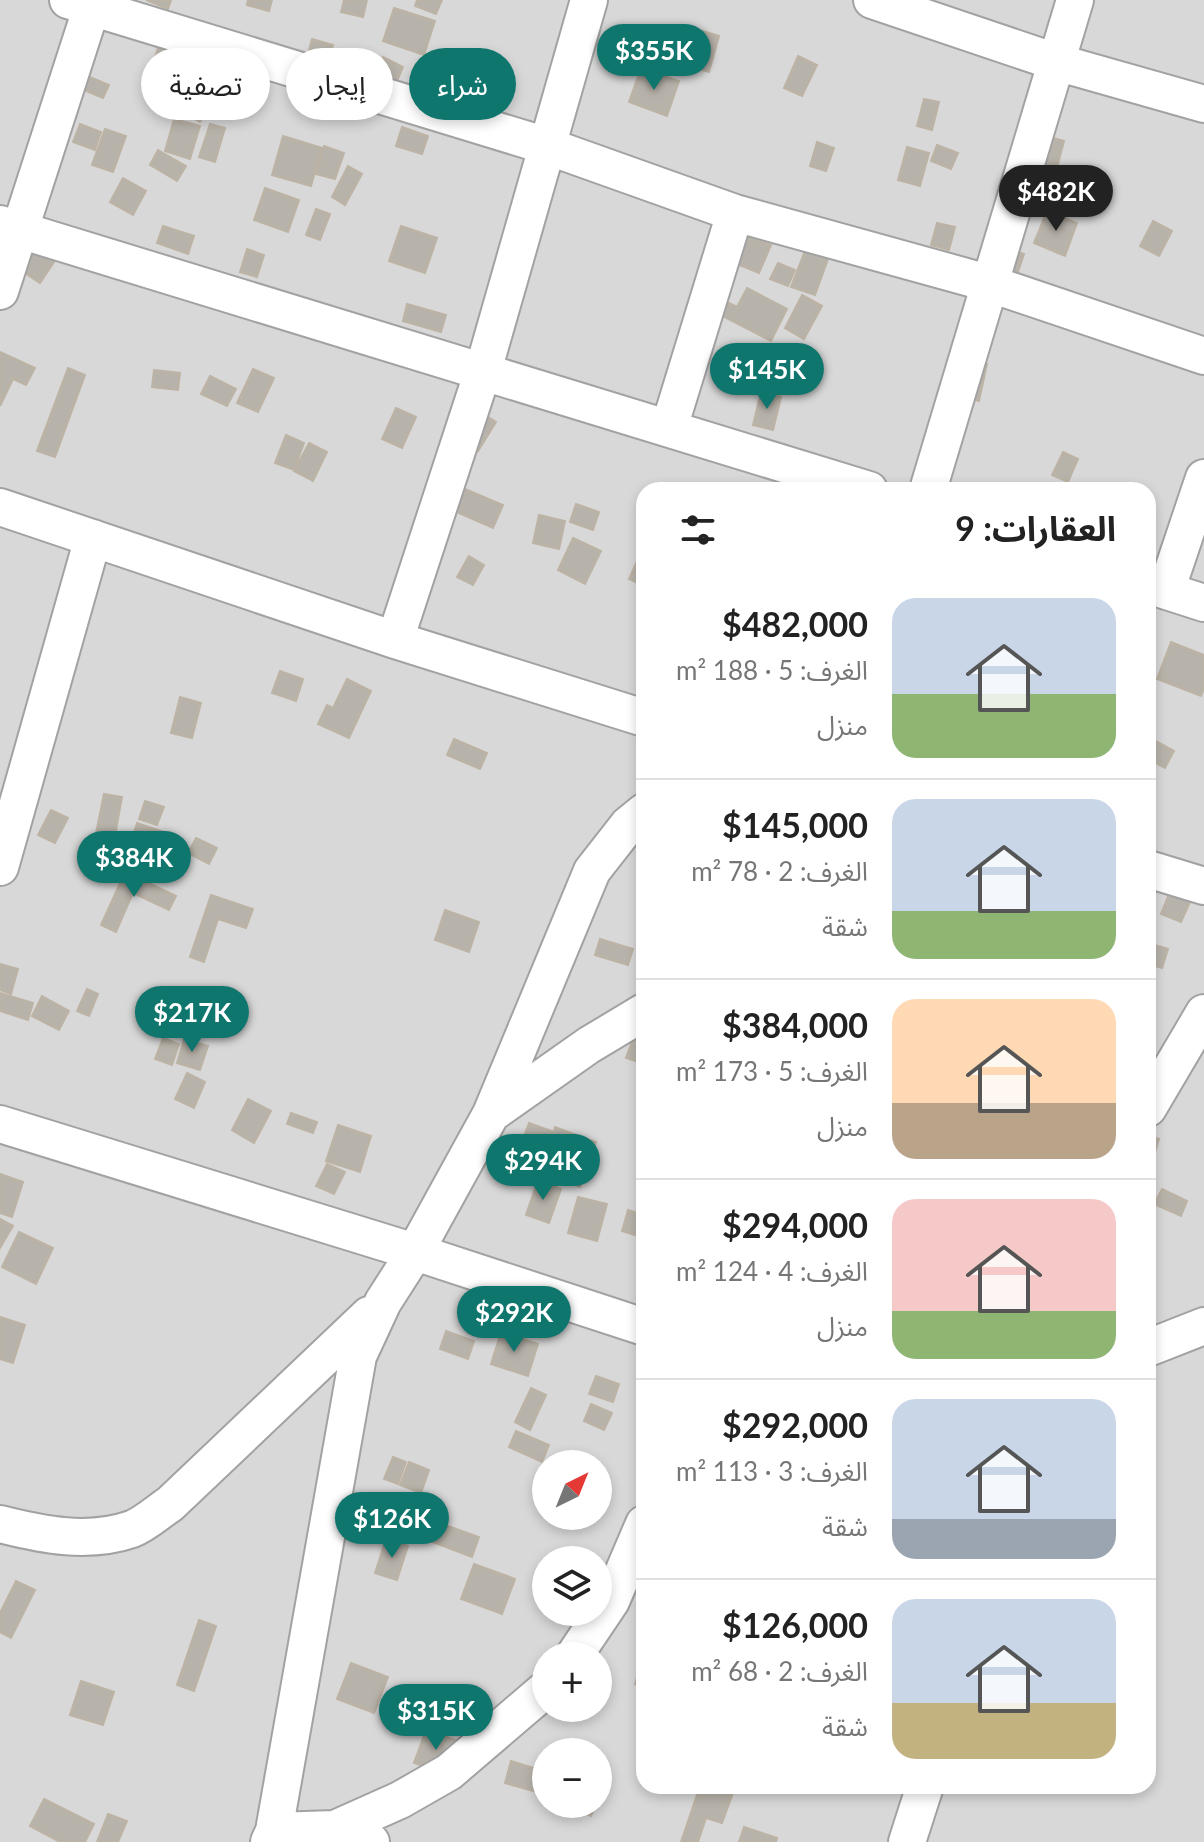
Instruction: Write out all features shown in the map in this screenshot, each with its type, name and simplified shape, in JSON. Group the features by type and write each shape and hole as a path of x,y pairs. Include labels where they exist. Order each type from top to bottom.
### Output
{"street":[{"path":"395,640 483,371 589,0"},
{"path":"872,0 924,8 1056,62 1204,104"},
{"path":"930,482 1075,0"},
{"path":"0,291 10,227 84,2 547,146 735,213 988,283 1204,356"},
{"path":"669,428 735,213"},
{"path":"10,227 843,482"},
{"path":"1204,478 1157,588 1204,603"},
{"path":"0,507 395,640 636,715"},
{"path":"0,867 93,538"},
{"path":"532,1701 449,1772 400,1800 335,1829 272,1836 358,1356 383,1302 415,1252 491,1114 592,871 636,818"},
{"path":"1156,871 1204,886"},
{"path":"1156,1094 1204,1013"},
{"path":"491,1114 589,1045 636,1017"},
{"path":"0,1124 415,1252 636,1324"},
{"path":"0,1524 43,1535 89,1538 134,1528 170,1504 383,1302"},
{"path":"1156,1345 1204,1326"},
{"path":"612,1599 636,1543"},
{"path":"612,1600 636,1587"},
{"path":"907,1842 922,1794"},
{"path":"335,1829 371,1842"}],"shaded area":[{"path":"0,0 1204,0 1204,1842 0,1842"}],"building":[{"path":"146,0 171,0 168,9"},
{"path":"248,0 272,0 269,11 247,5"},
{"path":"344,0 367,0 363,17 341,12"},
{"path":"417,0 442,0 436,14 415,6"},
{"path":"394,8 435,21 426,48 409,50 383,41"},
{"path":"686,26 719,36 709,72 676,62"},
{"path":"312,39 333,45 332,48 310,48"},
{"path":"798,56 817,65 802,96 784,88"},
{"path":"393,62 403,67 397,81 393,79"},
{"path":"641,68 679,81 667,116 629,102"},
{"path":"85,75 109,85 103,98 79,88"},
{"path":"924,99 939,102 932,130 917,126"},
{"path":"174,120 200,126 190,159 165,151"},
{"path":"80,124 101,132 95,150 73,142"},
{"path":"210,124 225,128 215,162 199,157"},
{"path":"402,127 428,136 422,154 396,146"},
{"path":"105,129 126,136 113,172 92,165"},
{"path":"1032,132 1064,141 1055,175 1024,167"},
{"path":"283,136 322,148 311,186 272,175"},
{"path":"817,142 834,148 826,171 810,166"},
{"path":"937,145 958,153 951,169 931,161"},
{"path":"324,146 344,153 335,179 316,174"},
{"path":"907,147 929,153 920,186 898,180"},
{"path":"158,150 186,166 177,181 150,165"},
{"path":"348,166 362,174 345,205 332,197"},
{"path":"123,178 146,191 133,215 110,202"},
{"path":"265,188 299,200 288,232 254,220"},
{"path":"316,209 330,214 320,240 306,235"},
{"path":"1047,211 1077,223 1065,256 1034,243"},
{"path":"1153,221 1172,231 1159,256 1140,246"},
{"path":"937,223 955,227 949,250 931,245"},
{"path":"163,226 194,236 188,254 157,243"},
{"path":"401,226 437,238 425,273 389,261"},
{"path":"738,232 771,245 759,273 727,260"},
{"path":"1001,245 1024,254 1018,272 994,264"},
{"path":"29,246 54,262 40,283 16,267"},
{"path":"247,249 264,255 257,277 240,272"},
{"path":"805,251 828,259 815,295 791,287"},
{"path":"778,263 795,270 788,286 770,279"},
{"path":"747,288 787,309 771,341 711,310 717,297 737,307"},
{"path":"802,295 822,306 804,339 785,328"},
{"path":"407,304 446,315 441,332 403,321"},
{"path":"774,346 808,358 796,394 762,382"},
{"path":"0,352 35,368 26,385 13,379 0,406"},
{"path":"966,359 987,364 979,401 957,395"},
{"path":"68,368 85,375 55,457 37,451"},
{"path":"253,369 274,378 258,412 237,403"},
{"path":"154,370 180,373 178,390 152,387"},
{"path":"210,376 236,389 227,406 201,394"},
{"path":"761,392 781,397 773,430 753,425"},
{"path":"471,406 496,422 478,451 453,435"},
{"path":"396,408 416,417 402,448 382,439"},
{"path":"286,435 304,443 294,470 275,463"},
{"path":"309,443 327,452 313,481 294,471"},
{"path":"1063,452 1078,459 1068,482 1052,475"},
{"path":"439,478 503,505 493,528 429,500"},
{"path":"576,504 599,512 593,530 570,522"},
{"path":"539,515 565,521 559,549 533,543"},
{"path":"573,538 601,551 585,584 558,570"},
{"path":"469,556 484,565 473,585 457,577"},
{"path":"636,563 636,582 629,579"},
{"path":"1171,642 1204,655 1204,689 1201,696 1157,679"},
{"path":"280,671 303,679 296,701 272,693"},
{"path":"347,679 371,691 349,738 318,724 327,705 333,708"},
{"path":"180,697 201,703 192,738 171,733"},
{"path":"454,739 487,753 480,769 447,755"},
{"path":"1156,741 1174,751 1165,768 1156,763"},
{"path":"104,794 122,797 112,852 93,848"},
{"path":"145,801 164,807 157,825 139,819"},
{"path":"51,810 68,818 55,843 38,835"},
{"path":"137,823 178,837 167,872 126,858"},
{"path":"196,838 217,848 209,864 188,853"},
{"path":"125,872 176,896 169,910 133,893 116,932 101,925"},
{"path":"1169,894 1190,902 1181,922 1161,914"},
{"path":"211,895 253,909 246,928 218,919 204,962 190,957"},
{"path":"445,910 479,922 469,952 435,940"},
{"path":"600,939 633,949 628,965 595,955"},
{"path":"1156,945 1168,949 1162,968 1156,966"},
{"path":"0,964 18,969 11,994 0,990"},
{"path":"87,989 98,994 89,1016 77,1011"},
{"path":"0,993 33,1003 28,1020 0,1011"},
{"path":"42,996 69,1011 59,1030 32,1016"},
{"path":"636,1030 636,1061 626,1058"},
{"path":"163,1038 179,1044 172,1065 155,1059"},
{"path":"184,1039 208,1046 200,1070 177,1063"},
{"path":"187,1073 205,1082 194,1108 175,1099"},
{"path":"248,1099 271,1111 254,1143 232,1130"},
{"path":"291,1113 317,1122 313,1133 287,1124"},
{"path":"529,1123 554,1132 555,1127 596,1142 580,1187 514,1163"},
{"path":"338,1125 371,1136 360,1172 326,1161"},
{"path":"327,1164 345,1172 334,1194 316,1186"},
{"path":"0,1174 23,1182 12,1217 0,1213"},
{"path":"538,1180 561,1189 549,1223 526,1215"},
{"path":"1162,1189 1187,1201 1181,1216 1156,1205"},
{"path":"578,1197 607,1204 597,1241 568,1233"},
{"path":"628,1210 636,1212 636,1235 622,1231"},
{"path":"0,1219 13,1226 0,1248"},
{"path":"19,1232 53,1248 36,1284 2,1267"},
{"path":"0,1317 25,1325 13,1363 0,1359"},
{"path":"446,1331 474,1341 468,1359 440,1349"},
{"path":"501,1332 538,1344 528,1376 491,1364"},
{"path":"596,1376 619,1384 613,1402 589,1394"},
{"path":"531,1388 546,1395 530,1430 515,1422"},
{"path":"591,1404 612,1413 604,1430 584,1421"},
{"path":"516,1431 549,1445 547,1450 532,1450 532,1457 509,1447"},
{"path":"393,1457 406,1462 398,1484 384,1479"},
{"path":"409,1462 429,1470 421,1493 400,1485"},
{"path":"434,1521 479,1537 472,1557 427,1540"},
{"path":"386,1539 408,1546 397,1580 375,1573"},
{"path":"474,1564 515,1579 502,1614 461,1599"},
{"path":"16,1581 35,1590 11,1638 0,1632 0,1613"},
{"path":"199,1620 216,1626 194,1691 177,1685"},
{"path":"351,1663 388,1677 374,1713 337,1699"},
{"path":"81,1681 114,1692 103,1725 70,1715"},
{"path":"426,1730 459,1741 447,1774 414,1763"},
{"path":"511,1761 532,1768 532,1791 505,1783"},
{"path":"697,1794 733,1794 722,1823 706,1818 698,1842 681,1842"},
{"path":"44,1799 94,1824 85,1842 60,1842 30,1826"},
{"path":"108,1814 127,1821 118,1842 97,1842"},
{"path":"744,1827 777,1838 776,1842 739,1842"}]}
